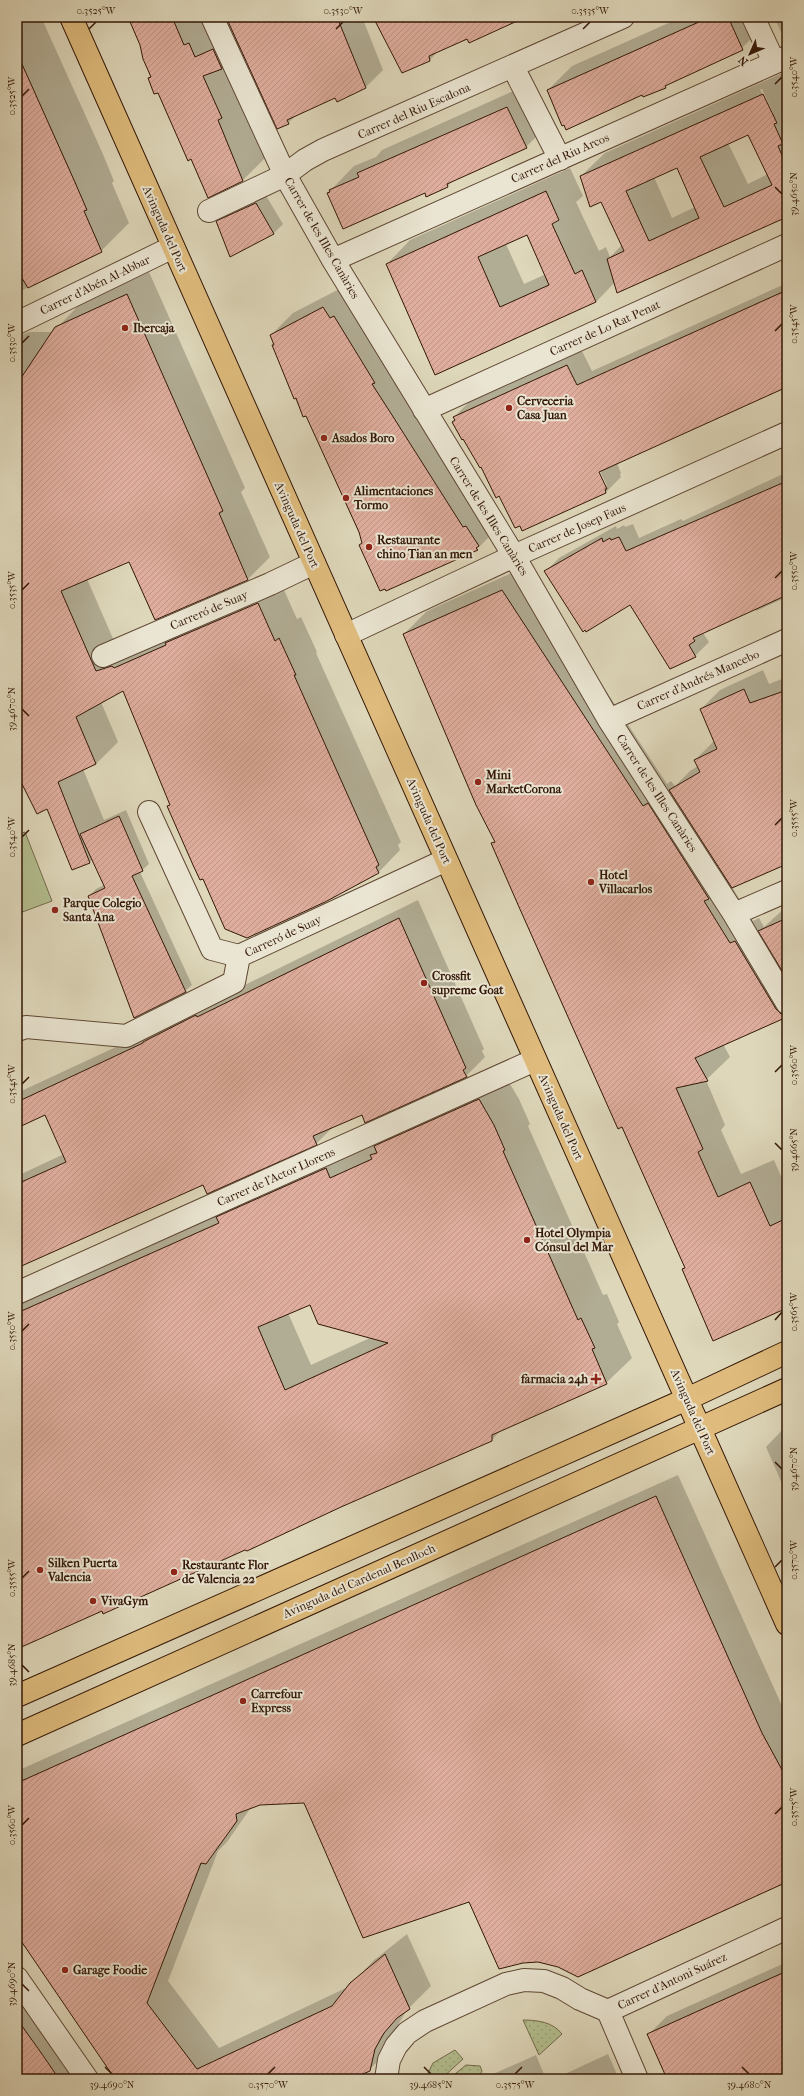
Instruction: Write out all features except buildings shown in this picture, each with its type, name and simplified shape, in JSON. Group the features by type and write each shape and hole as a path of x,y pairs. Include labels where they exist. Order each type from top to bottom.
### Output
{"main road":[{"name":"Avinguda del Port","path":"70,17 535,1060 701,1428 787,1624"},
{"path":"17,1696 687,1399 787,1352"},
{"name":"Avinguda del Cardenal Benlloch","path":"17,1735 787,1389"}],"street":[{"name":"Carrer de les Illes Canàries","path":"212,17 285,175 333,260 514,556 610,720 734,914 787,1003"},
{"name":"Carrer del Riu Escalona","path":"209,211 285,175 305,160 323,150 623,17"},
{"path":"753,17 781,59"},
{"name":"Carrer del Riu Arcos","path":"333,260 781,59"},
{"path":"513,67 560,159"},
{"name":"Carrer de Lo Rat Penat","path":"424,410 787,245"},
{"name":"Carrer d'Abén Al-Abbar","path":"17,323 173,246"},
{"name":"Carrer de Josep Faus","path":"346,635 514,556 787,433"},
{"name":"Carreró de Suay","path":"103,656 274,582 314,563"},
{"name":"Carrer d'Andrés Mancebo","path":"610,720 787,640"},
{"name":"Carreró de Suay","path":"149,812 212,949 239,956 446,860"},
{"path":"734,914 787,890"},
{"path":"17,1030 26,1027 126,1036 234,982 239,956"},
{"name":"Carrer de l'Actor Llorens","path":"17,1294 535,1060"},
{"name":"Carrer d'Antoni Suárez","path":"386,2079 389,2060 396,2046 407,2033 425,2021 506,1984 524,1980 544,1981 562,1988 580,1999 608,2011 787,1928"},
{"path":"17,1978 87,2079"},
{"path":"608,2011 637,2079"}],"green space":[{"path":"25,832 52,901 17,914 17,835"},
{"path":"523,2020 544,2022 554,2027 562,2034 539,2055"},
{"path":"455,2050 463,2059 441,2079 425,2079 433,2063"},
{"path":"466,2065 480,2066 482,2071 478,2079 449,2079"}],"place":[{"name":"Ibercaja","path":"125,328"},
{"name":"Cerveceria Casa Juan","path":"509,408"},
{"name":"Asados Boro","path":"324,438"},
{"name":"Alimentaciones Tormo","path":"346,498"},
{"name":"Restaurante chino Tian an men","path":"369,547"},
{"name":"Mini MarketCorona","path":"478,782"},
{"name":"Hotel Villacarlos","path":"591,882"},
{"name":"Parque Colegio Santa Ana","path":"55,910"},
{"name":"Crossfit supreme Goat","path":"424,983"},
{"name":"Hotel Olympia Cónsul del Mar","path":"527,1240"},
{"name":"farmacia 24h","path":"596,1379"},
{"name":"Silken Puerta Valencia","path":"40,1570"},
{"name":"Restaurante Flor de Valencia 22","path":"174,1572"},
{"name":"VivaGym","path":"93,1601"},
{"name":"Carrefour Express","path":"243,1701"},
{"name":"Garage Foodie","path":"65,1970"}]}
